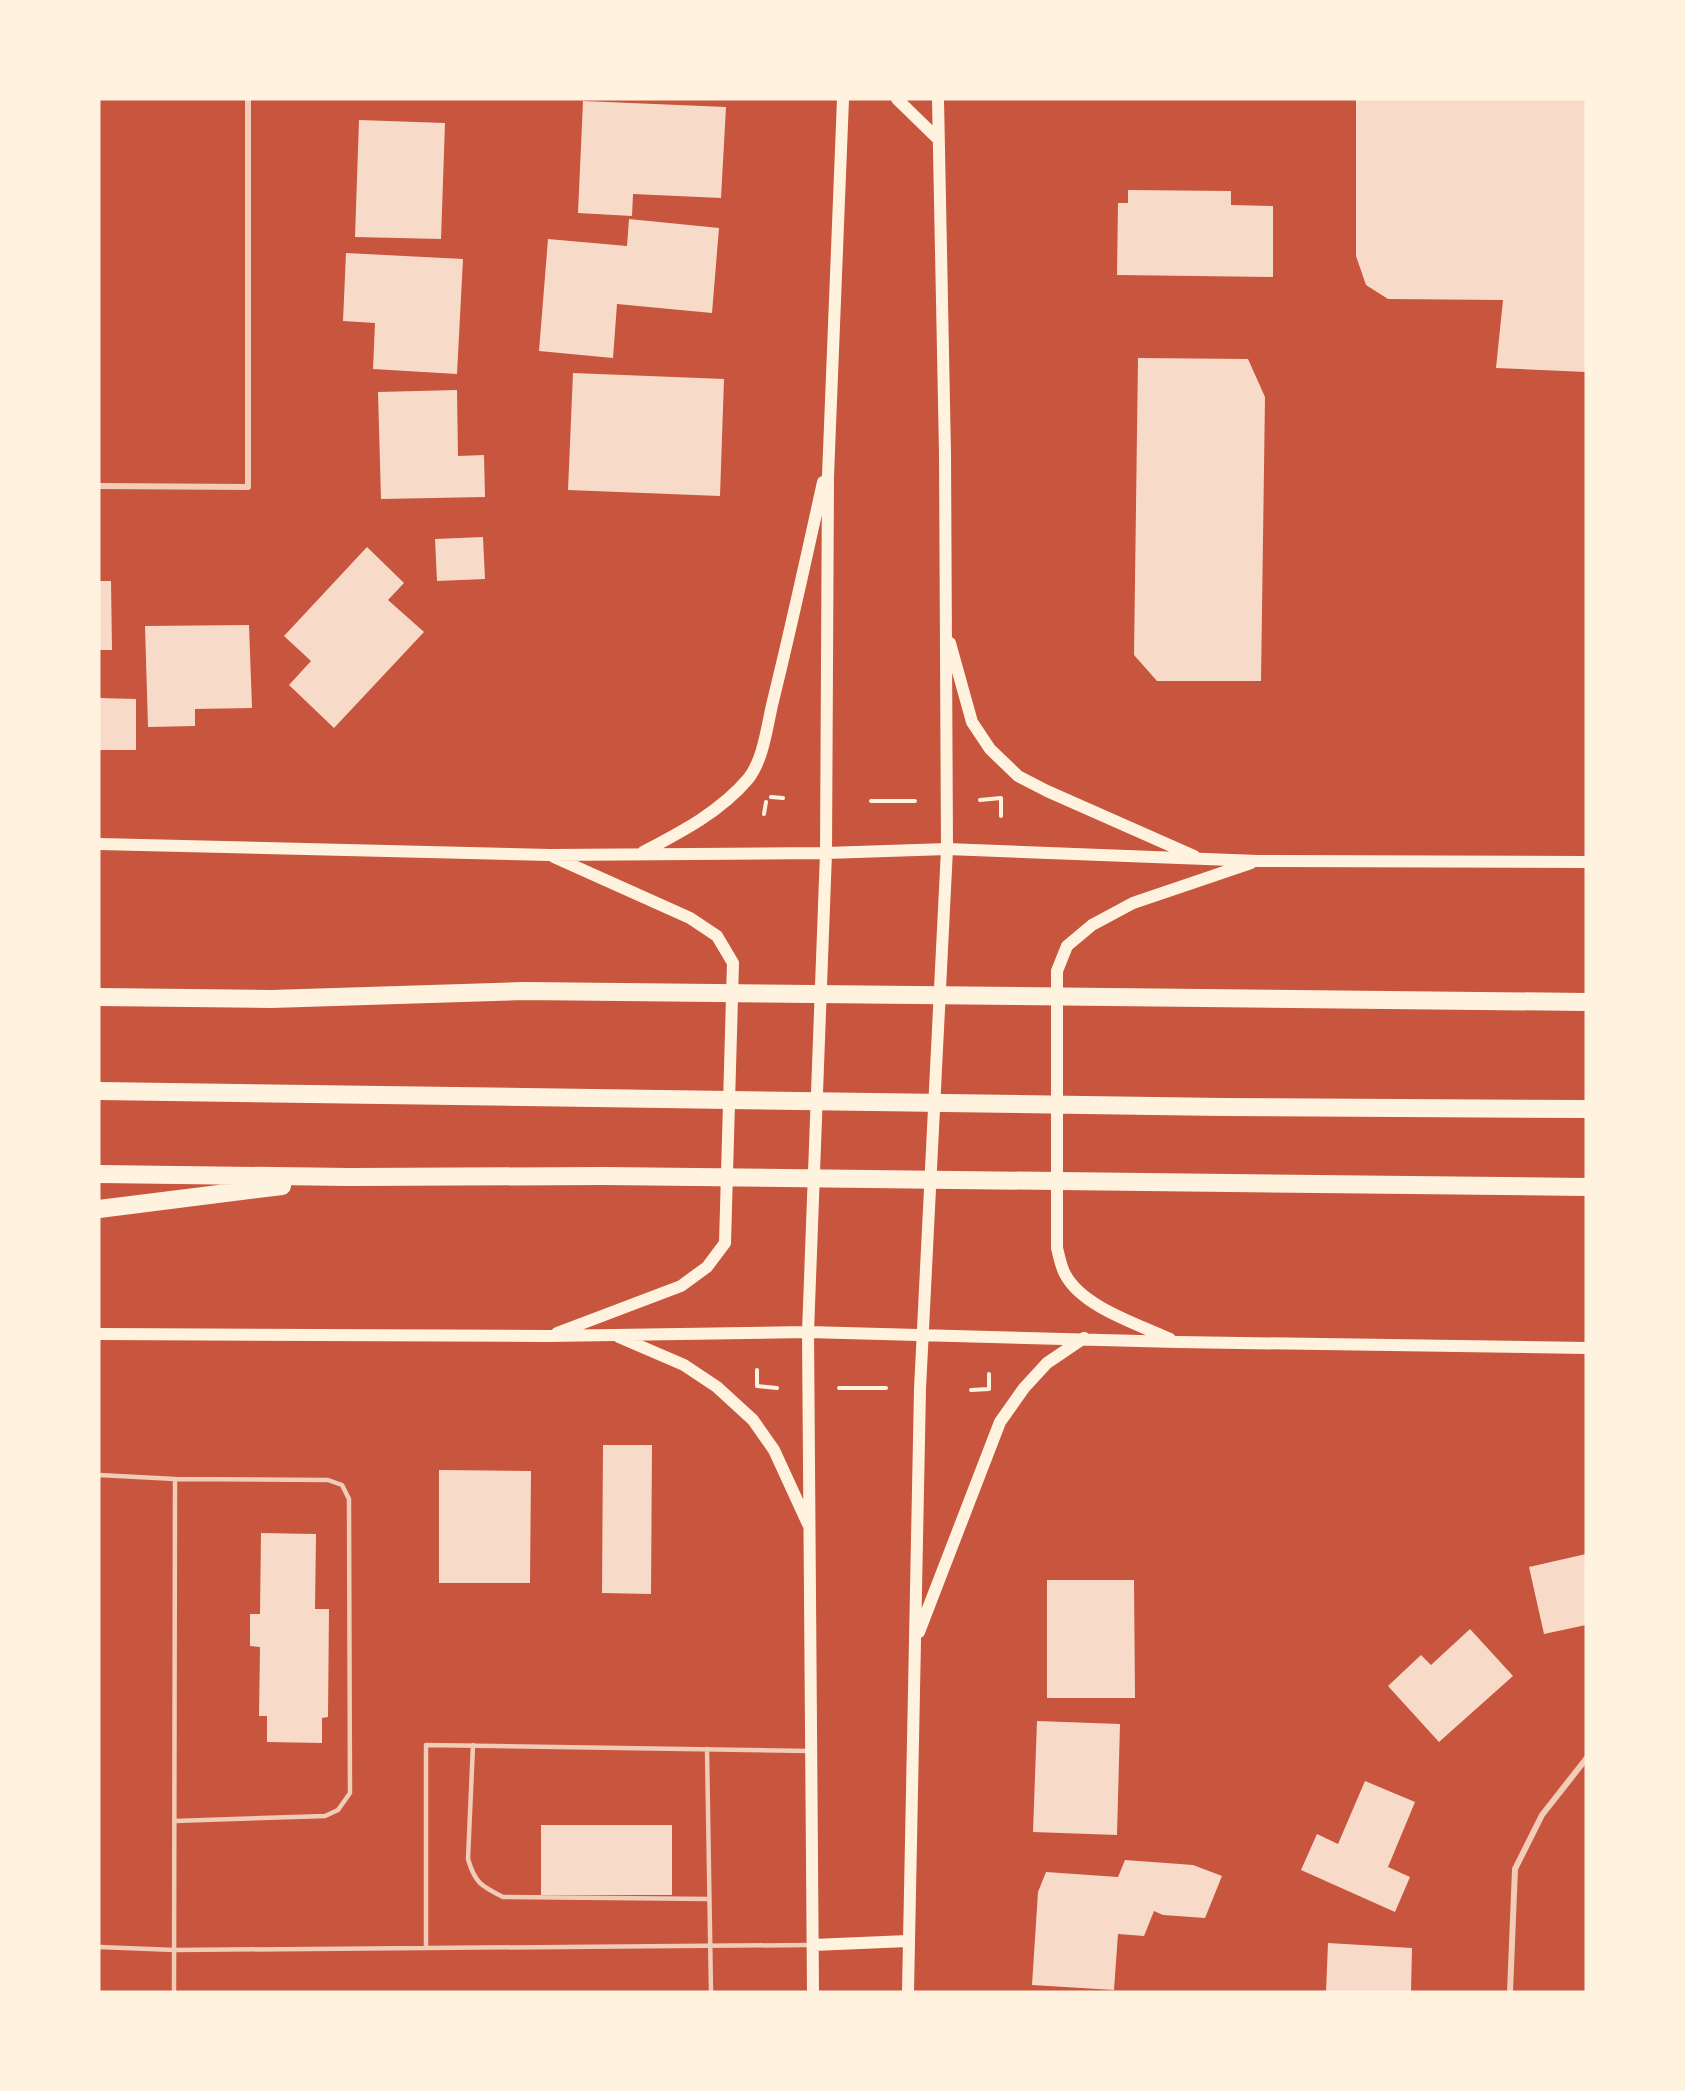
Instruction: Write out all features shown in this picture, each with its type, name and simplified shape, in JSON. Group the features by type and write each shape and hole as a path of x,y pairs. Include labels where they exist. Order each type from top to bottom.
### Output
{"highway":[{"path":"99,997 271,999 524,991 1586,1002"},
{"path":"99,1091 1224,1107 1586,1109"},
{"path":"99,1174 350,1177 604,1176 1586,1187"},
{"path":"99,1209 350,1177"}],"main road":[{"path":"813,1992 808,1332 825,853 829,451 843,99"},
{"path":"897,99 938,139"},
{"path":"908,1992 922,1334 947,849 944,441 938,99"},
{"path":"640,854 693,826 721,805 749,777 759,756 789,635 829,451"},
{"path":"946,627 972,722 990,749 1018,776 1200,859"},
{"path":"99,844 550,855 825,853 947,849 1258,861 1586,862"},
{"path":"547,1336 681,1286 707,1268 725,1243 733,963 717,936 690,918 550,855"},
{"path":"1177,1342 1100,1307 1078,1291 1065,1274 1057,1248 1057,971 1067,946 1092,926 1133,903 1258,861"},
{"path":"99,1334 547,1336 808,1332 1177,1342 1586,1348"},
{"path":"615,1335 684,1365 717,1387 753,1420 774,1450 809,1527"},
{"path":"915,1642 1000,1422 1024,1388 1047,1363 1084,1338"},
{"path":"813,1946 908,1941"}],"street":[{"path":"99,486 248,487 248,99"},
{"path":"1510,1992 1515,1869 1542,1815 1586,1759"}],"lane":[{"path":"99,1476 328,1480 342,1485 349,1499 350,1793 338,1810 324,1816 175,1821"},
{"path":"174,1992 175,1479"},
{"path":"426,1948 426,1745 811,1751"},
{"path":"473,1745 468,1859 473,1877 488,1889 503,1897 709,1899"},
{"path":"707,1749 711,1992"},
{"path":"99,1947 175,1950 813,1946"}],"path":[{"path":"980,800 1000,798 1001,816"},
{"path":"871,801 915,801"},
{"path":"758,1370 756,1386 777,1388"},
{"path":"971,1390 989,1389 989,1374"},
{"path":"839,1388 886,1388"}],"building":[{"path":"1356,99 1586,99 1586,372 1496,368 1503,300 1388,299 1366,285 1356,256"},
{"path":"583,101 726,107 721,198 633,194 632,216 578,213"},
{"path":"359,120 445,123 441,239 355,237"},
{"path":"1128,190 1231,191 1231,205 1273,206 1273,277 1117,275 1118,203 1128,203"},
{"path":"629,219 719,228 712,313 617,304 613,358 539,351 548,239 627,246"},
{"path":"346,253 463,259 457,374 373,369 375,323 343,321"},
{"path":"1138,358 1248,359 1265,397 1261,681 1157,681 1134,655"},
{"path":"573,373 724,379 720,496 568,490"},
{"path":"457,390 458,456 484,455 485,497 381,499 378,392"},
{"path":"483,537 485,579 437,581 435,539"},
{"path":"367,547 404,583 388,600 424,632 334,728 289,685 311,661 284,636"},
{"path":"99,581 111,581 112,650 99,650"},
{"path":"249,625 252,708 195,709 195,726 148,727 145,626"},
{"path":"99,698 136,699 136,750 99,750"},
{"path":"603,1445 652,1445 651,1594 602,1593"},
{"path":"439,1470 531,1471 530,1583 439,1583"},
{"path":"261,1533 316,1534 315,1609 329,1609 328,1717 322,1718 322,1743 267,1742 267,1716 259,1716 260,1647 250,1646 250,1614 260,1614"},
{"path":"1586,1554 1586,1625 1544,1634 1529,1567"},
{"path":"1047,1580 1134,1580 1135,1698 1047,1698"},
{"path":"1470,1629 1513,1676 1439,1742 1388,1686 1421,1655 1431,1665"},
{"path":"1037,1721 1120,1724 1117,1835 1033,1832"},
{"path":"1365,1781 1415,1802 1388,1867 1410,1877 1395,1912 1301,1870 1317,1834 1338,1844"},
{"path":"541,1825 672,1825 672,1895 541,1895"},
{"path":"1125,1860 1193,1865 1222,1876 1205,1918 1163,1915 1154,1911 1144,1936 1118,1934 1114,1990 1032,1985 1038,1892 1046,1872 1118,1877"},
{"path":"1328,1943 1412,1948 1411,1992 1326,1992"}]}
